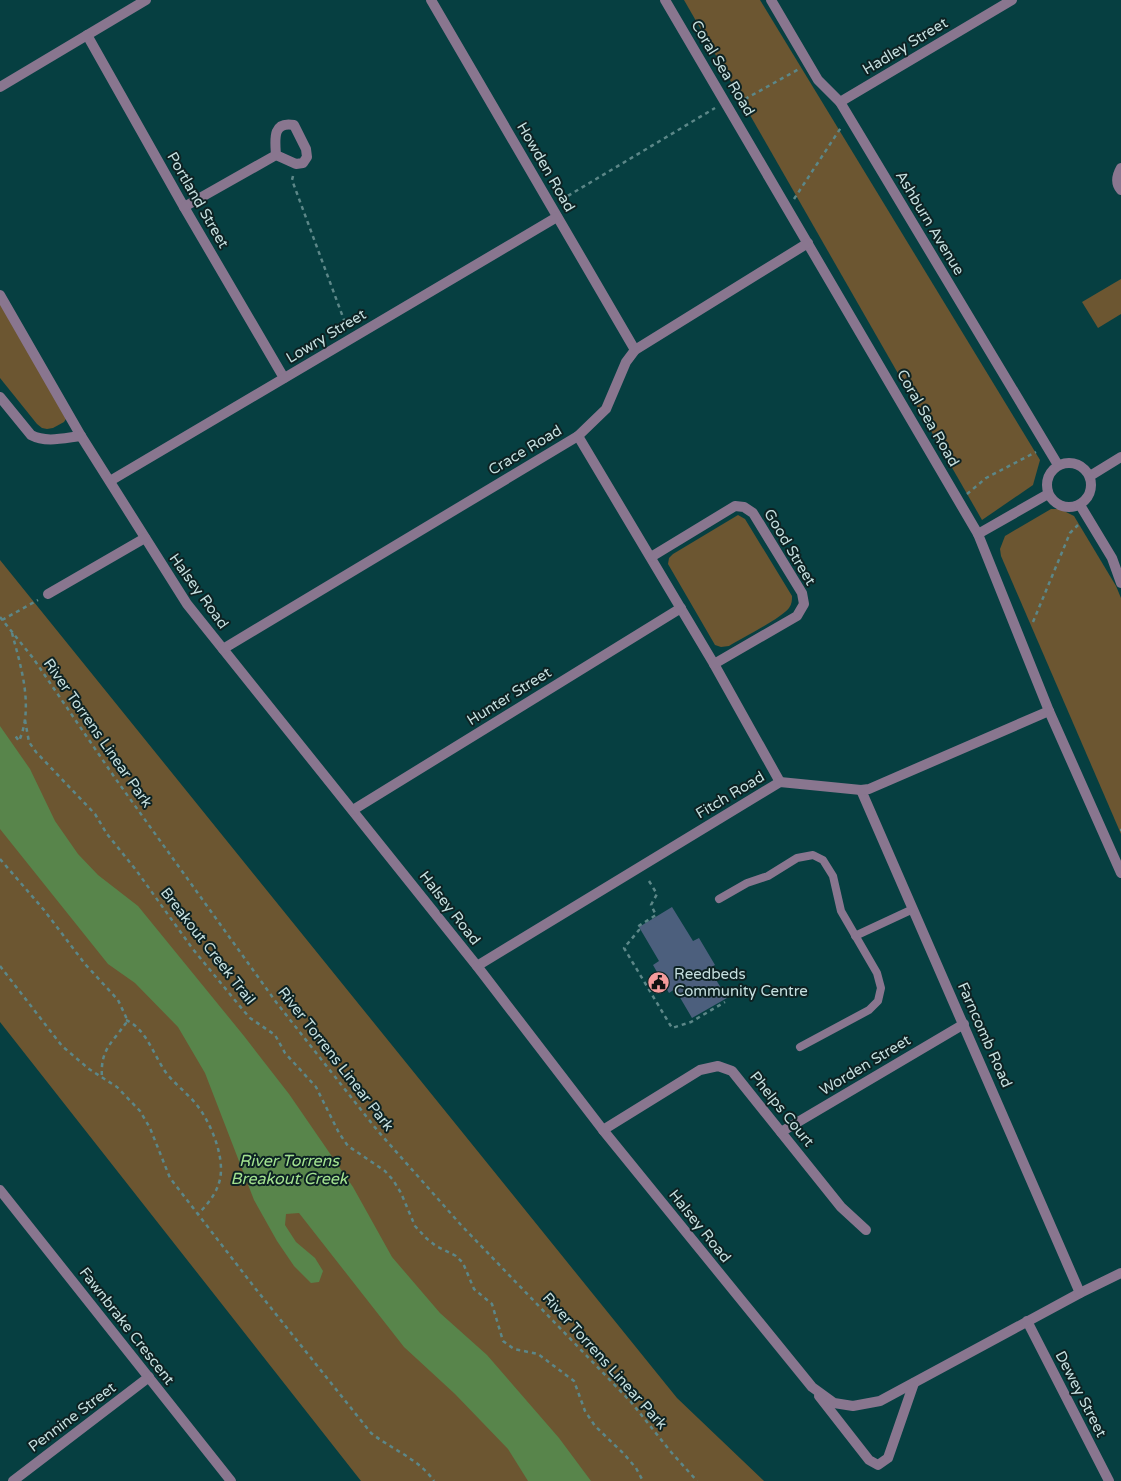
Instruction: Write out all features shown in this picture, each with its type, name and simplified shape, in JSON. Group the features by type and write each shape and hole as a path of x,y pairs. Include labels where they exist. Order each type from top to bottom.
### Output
{"street":[{"path":"0,87 146,0"},
{"name":"Howden Road","path":"431,0 635,350"},
{"name":"Coral Sea Road","path":"665,0 978,534 1049,711 1121,873"},
{"name":"Ashburn Avenue","path":"771,0 818,80 840,102 1058,465"},
{"name":"Hadley Street","path":"840,102 1012,0"},
{"name":"Portland Street","path":"87,35 184,207 284,378"},
{"path":"286,124 294,125 306,149 307,157 303,163 296,164 276,155 275,136 279,127 286,124"},
{"path":"184,207 276,155"},
{"path":"1121,168 1117,175 1118,186 1121,190"},
{"name":"Lowry Street","path":"110,482 557,216"},
{"name":"Crace Road","path":"224,649 578,436 606,408 626,362 635,350 808,243"},
{"name":"Halsey Road","path":"0,295 81,436 187,604 477,966 603,1130 869,1460 878,1465 888,1458 914,1383"},
{"path":"0,397 31,435 36,438 44,440 81,436"},
{"path":"578,436 652,557 780,782"},
{"path":"1090,476 1121,457"},
{"path":"1066,462 1075,463 1082,467 1090,476 1092,486 1090,494 1080,505 1072,508 1063,507 1054,502 1048,494 1046,487 1047,479 1052,470 1058,465 1066,462"},
{"path":"978,534 1048,494"},
{"path":"1080,505 1112,558 1121,583"},
{"name":"Good Street","path":"652,557 735,506 740,506 753,513 802,593 804,604 797,616 714,664"},
{"path":"48,594 145,538"},
{"name":"Hunter Street","path":"353,810 681,608"},
{"name":"Fitch Road","path":"477,966 780,782 861,790 876,787 1049,711"},
{"name":"Farncomb Road","path":"861,790 1080,1293"},
{"name":"Worden Street","path":"781,1132 964,1024"},
{"name":"Phelps Court","path":"603,1130 700,1070 718,1066 732,1071 841,1207 866,1230"},
{"name":"Fawnbrake Crescent","path":"0,1190 231,1481"},
{"name":"Halsey Road","path":"812,1387 834,1403 853,1406 880,1401 1027,1321 1121,1273"},
{"name":"Dewey Street","path":"1027,1321 1109,1481"},
{"name":"Pennine Street","path":"13,1481 149,1377"}],"lane":[{"path":"719,898 747,883 768,876 797,858 813,855 823,860 833,876 841,910 876,973 881,988 878,1001 869,1010 800,1047"},
{"path":"855,936 913,909"}],"path":[{"path":"551,206 727,105 809,64"},
{"path":"788,208 849,117"},
{"path":"296,164 292,180 351,339"},
{"path":"959,500 986,478 1047,446"},
{"path":"1033,622 1070,533 1079,524"},
{"path":"1,619 48,594"},
{"name":"River Torrens Linear Park","path":"1,619 33,658 114,778 276,1002 377,1130 461,1225 630,1402 697,1481"},
{"path":"12,631 22,671 25,698 25,720 19,741 14,734"},
{"name":"Breakout Creek Trail","path":"25,720 29,742 36,752 95,814 107,834 136,870 192,948 243,1010 250,1018 275,1035 285,1053 316,1087 339,1133 348,1146 385,1171 401,1194 415,1226 436,1246 456,1256 463,1263 474,1289 492,1304 503,1340 514,1349 538,1354 574,1381 585,1411 595,1426 624,1454 644,1481"},
{"path":"0,859 44,910 85,964 118,1000 124,1010 126,1024 103,1055 101,1064 102,1078"},
{"path":"649,881 656,894 651,905 656,915 637,927 639,930 624,948 672,1028 691,1022 725,1002"},
{"path":"0,966 62,1046 79,1062 117,1087 140,1111 150,1128 170,1178 371,1433 421,1467 434,1481"},
{"path":"126,1020 139,1029 168,1075 196,1104 214,1136 221,1162 220,1179 215,1194 198,1214"}],"shaded area":[{"path":"684,0 760,0 1040,460 1033,485 982,520"},
{"path":"1121,279 1121,314 1098,328 1082,302"},
{"path":"0,300 67,417 64,422 53,428 42,428 37,424 0,378"},
{"path":"1051,509 1060,509 1074,516 1116,586 1121,598 1121,834 1001,556 1000,549 1005,536"},
{"path":"738,515 745,519 792,596 792,600 789,608 779,617 729,646 721,647 715,645 668,564 669,558 673,554"},
{"path":"0,560 677,1398 764,1481 361,1481 0,1022"}],"water":[{"name":"River Torrens Breakout Creek","path":"0,726 30,769 55,821 78,854 98,875 138,906 289,1094 353,1187 392,1257 440,1313 487,1355 559,1438 591,1481 528,1481 508,1449 455,1394 404,1347 299,1213 286,1214 285,1225 296,1242 315,1258 323,1271 319,1282 311,1283 294,1266 277,1241 254,1200 205,1073 178,1027 135,983 108,964 0,829"}],"building":[{"path":"672,907 693,941 699,938 715,965 709,968 727,998 692,1018 675,989 669,993 653,965 659,961 639,927"}],"place":[{"name":"Reedbeds Community Centre","path":"658,983"}]}
